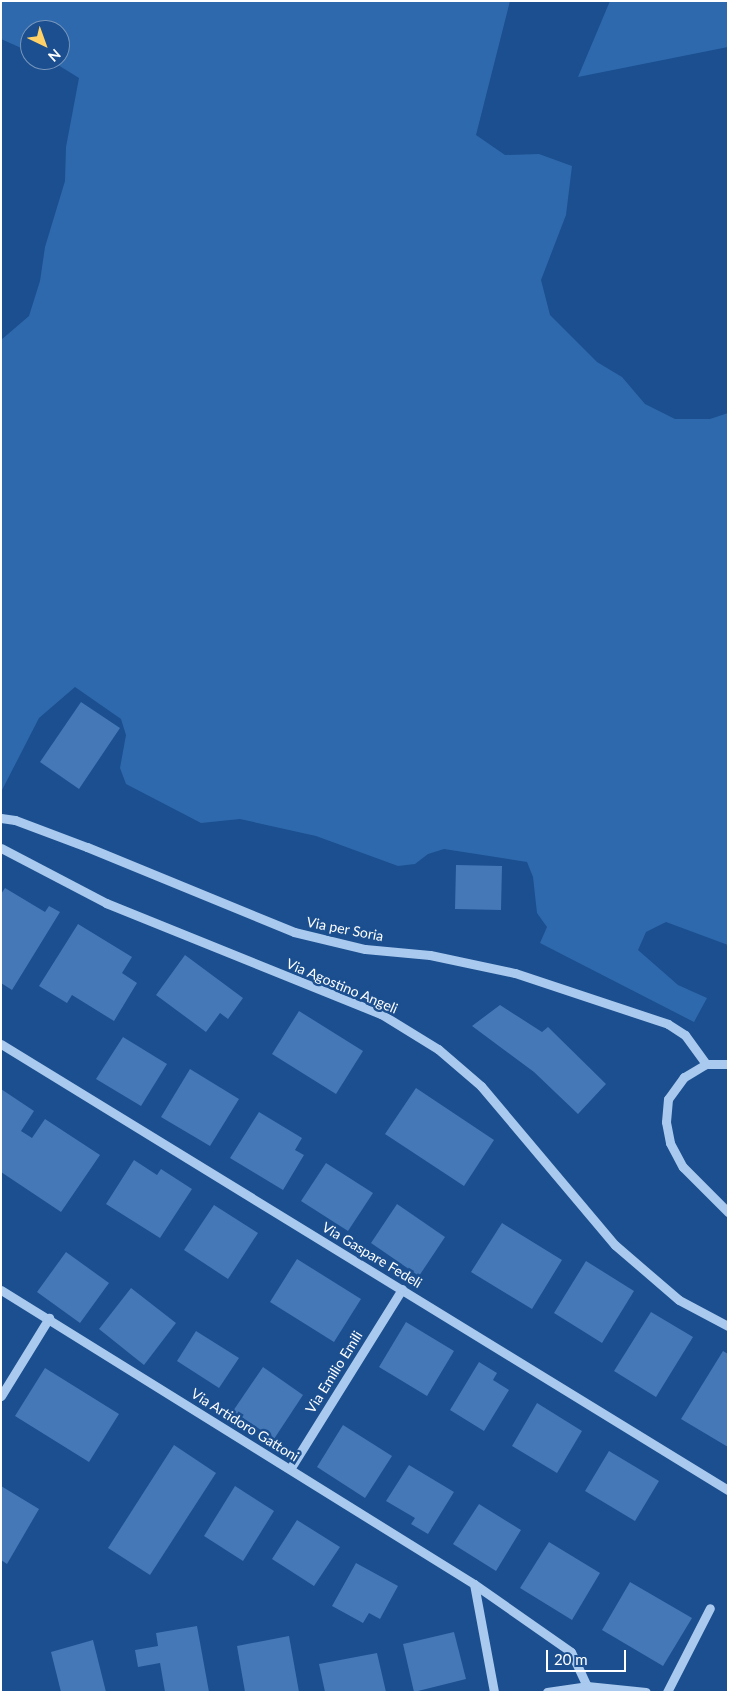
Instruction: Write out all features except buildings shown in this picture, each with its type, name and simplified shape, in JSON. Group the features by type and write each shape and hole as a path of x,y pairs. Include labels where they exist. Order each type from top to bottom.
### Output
{"street":[{"name":"Via per Soria","path":"1,818 15,820 87,847 294,932 366,949 430,955 515,973 668,1024 685,1035 706,1064"},
{"name":"Via Agostino Angeli","path":"1,848 106,903 381,1014 438,1049 481,1086 615,1245 679,1300 728,1326"},
{"name":"Via Gaspare Fedeli","path":"1,1044 728,1490"},
{"path":"728,1064 706,1064 684,1078 668,1099 666,1122 670,1143 683,1167 728,1212"},
{"name":"Via Emilio Emili","path":"290,1469 402,1289"},
{"name":"Via Artidoro Gattoni","path":"1,1290 49,1318 474,1584 571,1652 587,1686"},
{"path":"1,1396 49,1318"},
{"path":"474,1584 494,1692"},
{"path":"667,1692 710,1608"},
{"path":"547,1692 587,1686 646,1692"}],"shaded area":[{"path":"1,1 510,1 476,135 505,155 539,154 572,166 566,215 541,280 550,315 597,362 622,377 645,404 675,419 710,419 728,413 728,945 666,922 646,932 638,950 678,985 707,998 694,1022 540,943 547,927 537,913 533,877 527,862 444,849 428,854 415,864 398,866 316,836 240,819 201,823 126,784 120,768 126,735 121,719 75,687 39,718 1,792 1,340 29,316 40,281 45,247 65,181 66,147 79,78 66,70 70,70 70,20 20,20 20,48 1,39"},
{"path":"610,1 728,1 728,47 578,77"}]}
